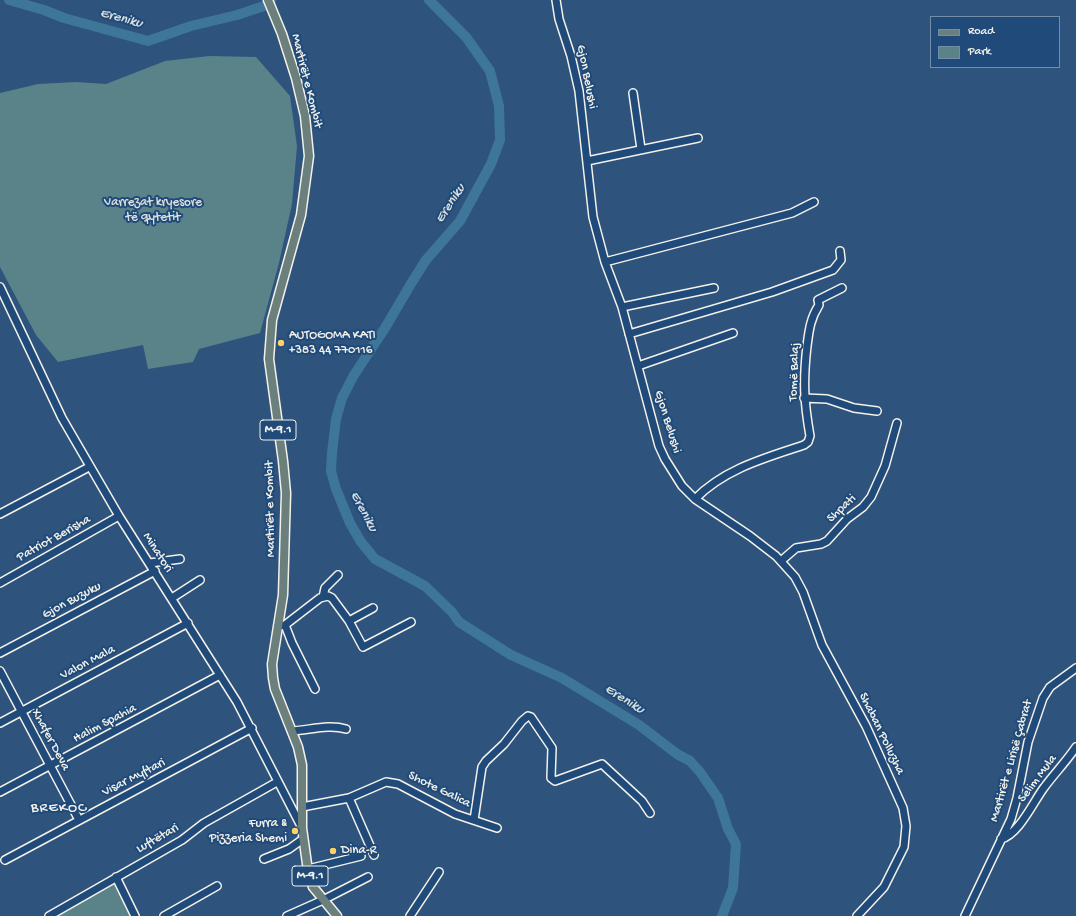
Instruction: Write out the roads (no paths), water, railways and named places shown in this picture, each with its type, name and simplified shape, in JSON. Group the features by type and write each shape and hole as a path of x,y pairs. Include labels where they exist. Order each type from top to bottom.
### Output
{"main road":[{"name":"Martirët e Kombit","path":"268,0 282,34 305,116 309,156 301,214 272,320 269,359 286,493 282,626 272,664 273,678 275,689 292,731 302,765 302,828 308,868 313,887 337,916"}],"street":[{"name":"Gjon Belushi","path":"556,0 559,19 571,56 579,91 592,217 605,262 622,307 659,446 674,475 695,499 750,536 781,561"},
{"path":"633,93 641,149"},
{"path":"587,161 698,138"},
{"path":"605,262 792,213 814,202"},
{"path":"629,334 772,292 833,270 841,260 840,251"},
{"name":"Minatori","path":"0,286 53,399 89,467 188,623 252,728 277,782 302,828"},
{"path":"622,307 714,288"},
{"name":"Tomë Balaj","path":"695,499 703,491 727,474 759,460 804,445 808,442 810,436 804,398 804,374 810,323 819,305 818,300 842,288"},
{"path":"638,366 733,333"},
{"path":"804,398 827,399 854,408 877,410"},
{"name":"Shpati","path":"781,561 796,548 821,544 827,541 847,519 863,507 871,498 885,466 898,423"},
{"path":"0,514 89,467"},
{"name":"Patriot Berisha","path":"0,583 120,516"},
{"path":"150,563 180,559"},
{"name":"Shaban Polluzha","path":"781,561 795,577 803,592 822,645 866,726 903,808 906,826 904,847 884,887 857,916"},
{"name":"Gjon Buzuku","path":"0,653 155,571"},
{"path":"323,597 325,588 338,575"},
{"path":"172,598 200,580"},
{"path":"315,689 282,626 323,597 328,596 332,598 349,621 362,647 411,622"},
{"path":"349,621 372,608"},
{"name":"Valon Mala","path":"0,723 188,623"},
{"name":"Martirët e Lirisë Çabrat","path":"965,916 1010,819 1017,798 1028,742 1043,698 1050,686 1076,668"},
{"name":"Xhafer Deva","path":"0,671 79,820"},
{"name":"Halim Spahia","path":"0,792 220,675"},
{"name":"Shote Galica","path":"474,820 482,767 528,716 531,716 552,748 551,778 553,780 555,781 602,764 642,801 650,813"},
{"path":"292,731 326,727 346,729"},
{"name":"Visar Myftari","path":"6,860 252,728"},
{"name":"Selim Mula","path":"1000,839 1005,838 1022,820 1043,789 1067,761 1076,747"},
{"name":"Luftëtari","path":"49,916 182,840 204,824 277,782"},
{"name":"Shote Galica","path":"302,807 349,798 386,782 398,784 455,814 497,828"},
{"path":"349,798 374,855"},
{"path":"264,859 289,849 303,839"},
{"path":"308,868 361,856"},
{"path":"410,916 439,872"},
{"path":"116,877 135,916"},
{"path":"287,916 323,900 368,877"},
{"path":"164,916 217,886"}],"waterway":[{"name":"Ereniku","path":"9,0 44,10 64,18 148,41 191,26 237,15 264,6 271,0"},
{"name":"Ereniku","path":"429,0 466,37 490,71 499,106 500,140 491,164 460,221 426,260 385,328 354,375 342,398 336,419 332,453 331,471 336,489 350,523 361,542 375,559 425,586 452,612 459,622 511,655 562,678 639,725 677,754 690,761 700,772 718,798 728,829 736,844 733,888 722,916"}],"place":[{"name":"AUTOGOMA KATI +383 44 770116","path":"281,343"},
{"name":"Furra & Pizzeria Shemi","path":"295,831"},
{"name":"Dina-R","path":"333,851"}],"district":[{"name":"BREKOC","path":"59,809"}],"park label":[{"name":"Varrezat kryesore të qytetit","path":"153,210"}]}
